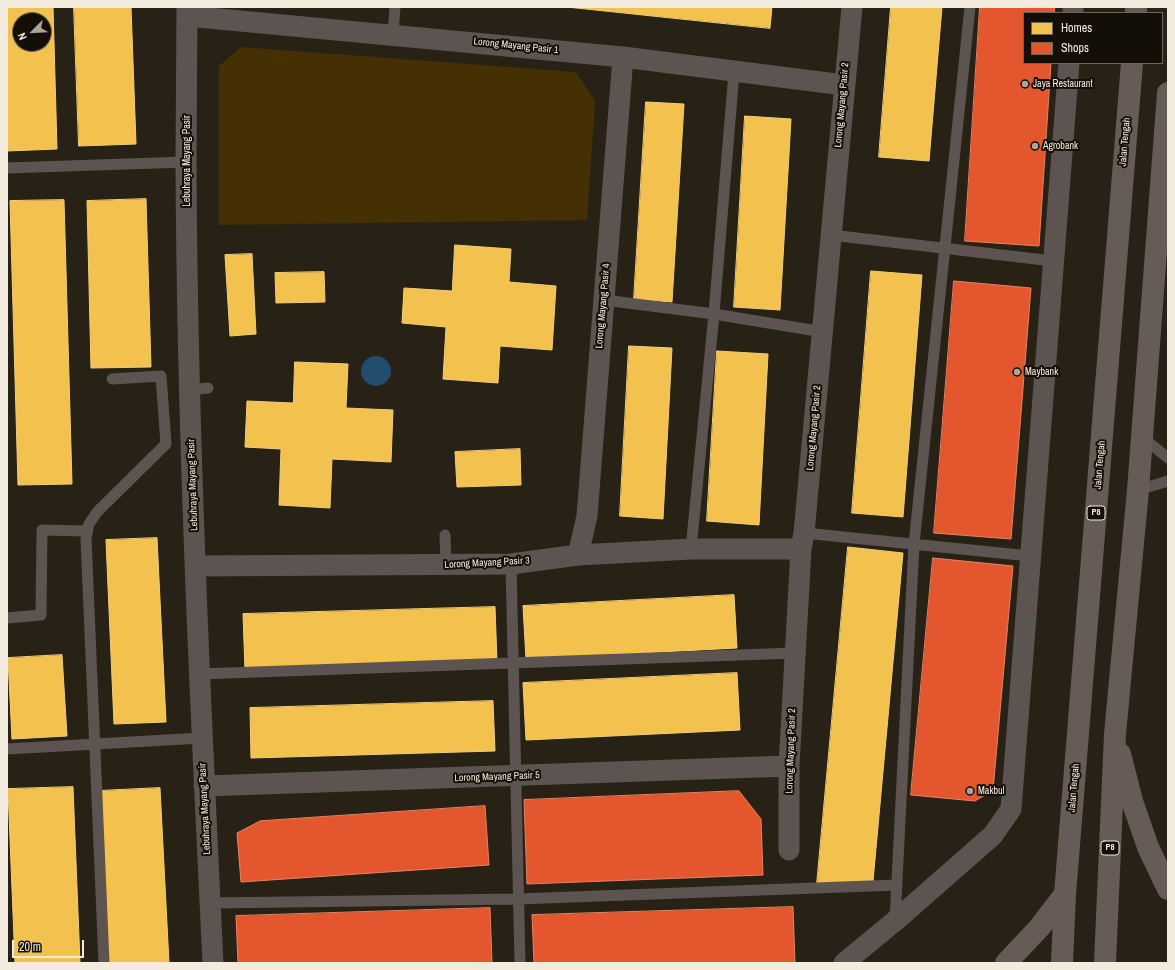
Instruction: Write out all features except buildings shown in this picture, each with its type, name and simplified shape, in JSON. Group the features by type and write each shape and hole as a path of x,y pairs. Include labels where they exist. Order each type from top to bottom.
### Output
{"main road":[{"name":"Jalan Tengah","path":"1062,963 1065,894 1132,64"},
{"name":"P8","path":"1105,963 1115,734 1138,490 1168,94"},
{"path":"1115,734 1132,801 1148,847 1168,889"},
{"path":"1006,963 1039,928 1065,894"}],"street":[{"name":"Lorong Mayang Pasir 2","path":"789,850 789,766 802,541 823,332 852,7"},
{"name":"Lorong Mayang Pasir 1","path":"187,12 623,57 844,85"},
{"name":"Lebuhraya Mayang Pasir","path":"187,12 186,162 199,389 196,566 199,674 213,963"},
{"name":"Lorong Mayang Pasir 4","path":"578,555 587,516 623,57"},
{"path":"844,963 895,921 992,835 1011,809 1069,64"},
{"name":"Lorong Mayang Pasir 3","path":"196,566 446,566 511,564 578,555 802,541"},
{"name":"Lorong Mayang Pasir 5","path":"204,786 514,777 789,766"}],"lane":[{"path":"393,34 395,7"},
{"path":"895,921 914,544 970,7"},
{"path":"691,549 714,314 734,72"},
{"path":"7,168 186,162"},
{"path":"831,235 1054,261"},
{"path":"604,300 714,314 823,332"},
{"path":"104,963 96,743 86,538 89,524 97,512 166,444 161,376 112,379"},
{"path":"1142,438 1168,458"},
{"path":"1138,490 1168,481"},
{"path":"7,618 41,615 42,530 87,531"},
{"path":"445,536 446,566"},
{"path":"802,541 914,544 1030,556"},
{"path":"511,564 514,777 520,963"},
{"path":"199,674 795,653"},
{"path":"7,749 202,738"},
{"path":"210,903 518,899 897,885"}],"shaded area":[{"path":"241,47 576,72 595,101 587,220 219,225 219,66"}],"water":[{"path":"376,356 387,360 391,371 387,382 376,386 365,382 361,371 365,360"}],"place":[{"name":"Jaya Restaurant","path":"1025,84"},
{"name":"Agrobank","path":"1035,146"},
{"name":"Maybank","path":"1017,372"},
{"name":"Makbul","path":"970,791"}]}
